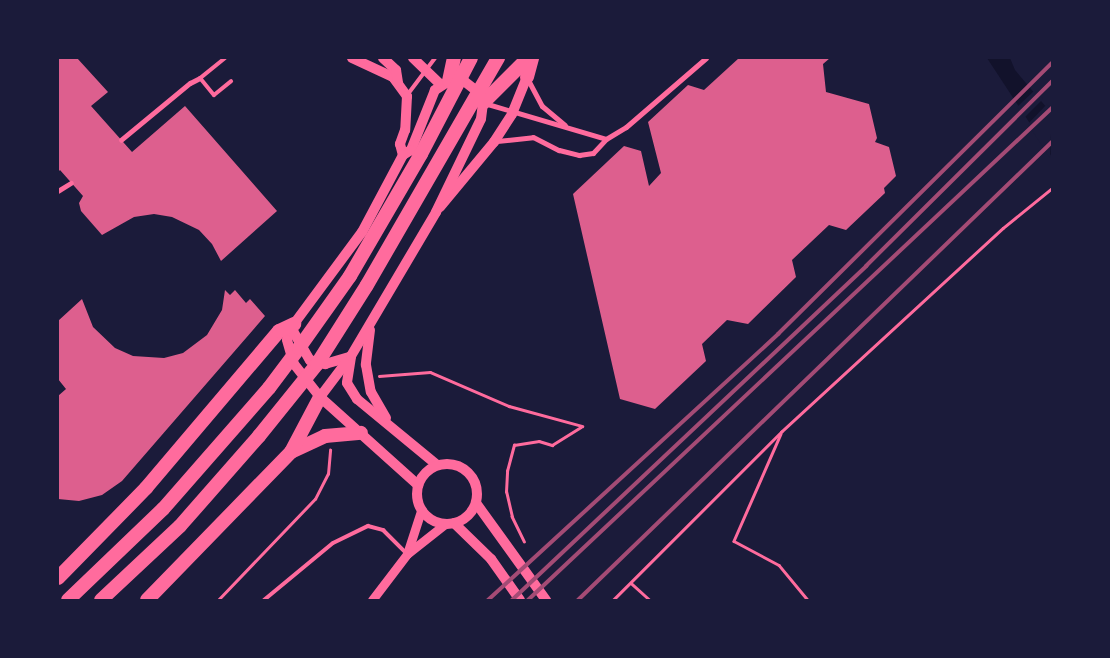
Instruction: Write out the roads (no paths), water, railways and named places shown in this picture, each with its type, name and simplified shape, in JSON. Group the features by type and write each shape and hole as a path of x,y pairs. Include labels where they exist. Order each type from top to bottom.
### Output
{"highway":[{"path":"444,82 454,58"},
{"path":"68,600 163,509 269,388 299,348 350,276 421,154 471,58"},
{"path":"101,600 180,526 271,422 316,364 367,286 498,58"},
{"path":"527,77 530,58"},
{"path":"483,103 530,58"},
{"path":"58,578 146,488 278,332 291,332"},
{"path":"147,600 291,452 318,394"},
{"path":"291,452 325,436 361,432"}],"main road":[{"path":"352,58 387,73 398,83 407,96 405,130 400,144 403,155"},
{"path":"383,58 396,70 398,83"},
{"path":"318,394 351,356 436,212 481,119 483,103 478,92 464,81 444,82 426,70 413,58"},
{"path":"436,212 456,192 494,142 512,114 527,77"},
{"path":"444,82 430,100 418,137 411,150 403,155 362,232 291,332 294,364 318,394 418,485 421,511 436,522 450,524 464,519 476,503"},
{"path":"372,319 366,346 371,392 393,428"},
{"path":"291,332 310,360 325,364 351,356"},
{"path":"351,356 347,383 357,399 437,465"},
{"path":"418,485 429,470 437,465 459,466 468,473 474,482 476,503 546,600"},
{"path":"450,524 490,559 520,600"}],"street":[{"path":"494,142 533,137 559,150 579,155 593,153 606,139 626,127 706,58"},
{"path":"527,77 542,106 569,128"},
{"path":"121,140 190,83 200,78"},
{"path":"483,103 512,114 606,139"},
{"path":"58,191 71,183"},
{"path":"407,554 421,511"},
{"path":"372,600 407,554 450,524"}],"lane":[{"path":"225,58 200,78 214,95 231,81"},
{"path":"407,96 435,58"},
{"path":"264,600 333,543 368,526 383,530 407,554"}],"railway":[{"path":"488,600 778,334 1052,63"},
{"path":"512,600 866,266 1052,81"},
{"path":"528,600 1052,108"},
{"path":"578,600 1052,142"}]}
